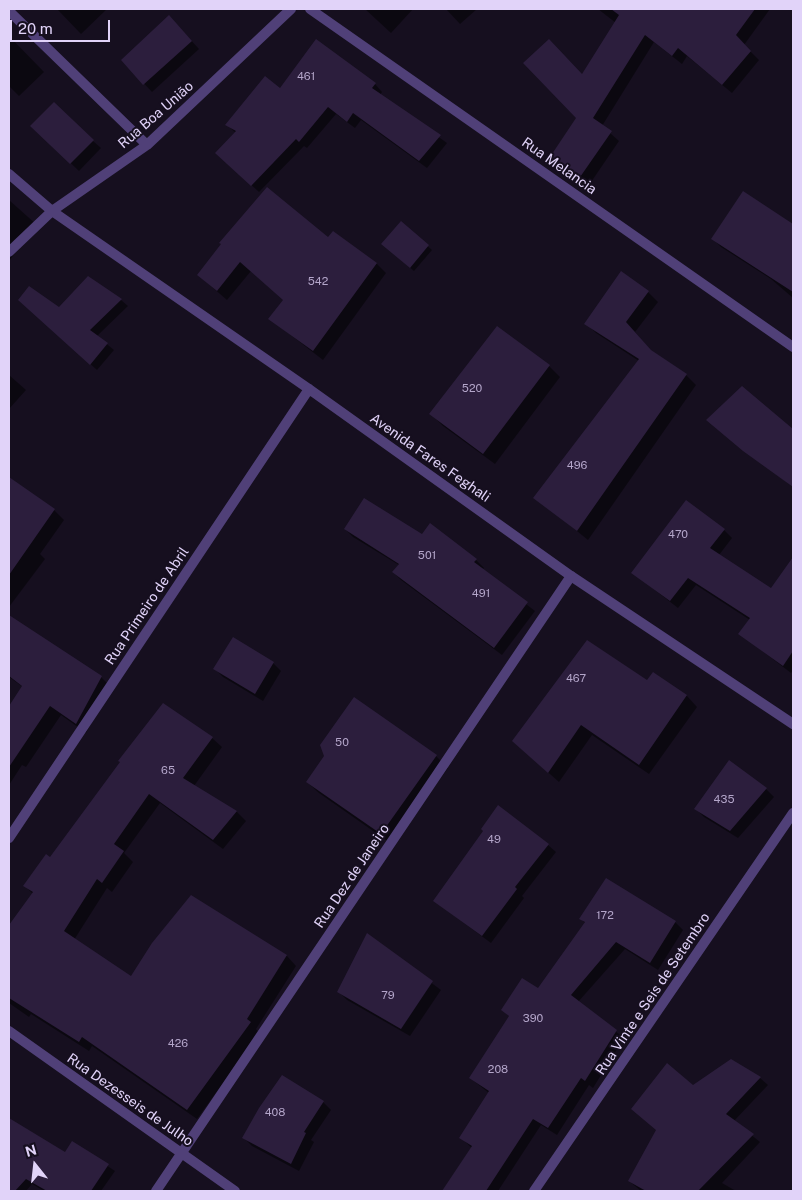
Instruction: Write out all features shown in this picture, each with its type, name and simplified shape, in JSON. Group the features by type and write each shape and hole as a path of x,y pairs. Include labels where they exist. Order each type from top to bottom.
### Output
{"street":[{"name":"Rua Boa União","path":"9,252 52,211 147,145 291,9"},
{"name":"Rua Melancia","path":"310,9 793,346"},
{"path":"9,10 147,145"},
{"name":"Avenida Fares Feghali","path":"9,174 52,211 309,389 571,576 793,724"},
{"name":"Rua Primeiro de Abril","path":"9,838 309,389"},
{"name":"Rua Dez de Janeiro","path":"156,1191 571,576"},
{"name":"Rua Vinte e Seis de Setembro","path":"534,1191 793,813"},
{"name":"Rua Dezesseis de Julho","path":"9,1031 235,1191"}],"building":[{"path":"611,9 755,9 736,35 751,51 722,85 678,48 672,56 645,35 593,118 612,131 578,180 548,160 576,118 523,63 549,39 582,74 619,15"},
{"path":"169,15 192,41 143,85 121,60"},
{"path":"316,39 376,83 372,88 441,135 419,161 353,113 347,122 328,107 299,142 296,139 251,186 215,153 236,131 225,125 265,76 280,88"},
{"path":"54,102 94,140 70,164 30,126"},
{"path":"267,187 328,237 333,231 377,263 313,351 268,319 283,300 240,262 217,291 197,275 221,244 219,243"},
{"path":"743,191 793,224 793,292 711,239"},
{"path":"401,221 429,245 410,268 381,244"},
{"path":"621,271 649,291 626,322 651,350 687,374 577,531 533,498 639,359 584,324"},
{"path":"88,276 122,299 90,330 108,343 90,365 18,300 29,286 59,307"},
{"path":"497,326 550,365 483,454 429,414"},
{"path":"742,386 793,429 793,487 743,451 706,420"},
{"path":"9,477 55,509 9,575"},
{"path":"364,498 422,534 430,523 477,559 474,562 528,602 494,648 392,572 399,564 344,529"},
{"path":"686,500 725,529 710,548 771,588 793,557 793,651 783,666 738,634 750,618 688,578 670,601 631,573"},
{"path":"9,615 102,676 76,724 50,706 9,767 9,706 22,686 9,676"},
{"path":"233,637 274,662 255,694 213,669"},
{"path":"587,640 647,680 653,672 687,695 639,765 581,725 548,773 512,741"},
{"path":"354,697 437,755 381,834 306,782 324,756 320,745"},
{"path":"163,703 213,737 183,778 237,811 213,840 149,794 114,844 124,851 102,883 97,879 64,931 131,976 152,943 191,895 287,955 247,1019 251,1022 187,1110 82,1037 79,1042 9,998 9,925 33,892 23,886 46,854 50,857 120,762 118,761"},
{"path":"729,760 767,788 730,831 694,809"},
{"path":"498,805 549,844 515,887 517,889 482,936 433,901 483,831 481,829"},
{"path":"606,878 676,921 650,963 616,942 571,995 617,1030 585,1081 581,1078 548,1128 533,1119 486,1191 442,1191 472,1146 459,1138 489,1091 469,1078 509,1016 501,1010 522,978 538,988 585,922 579,919"},
{"path":"367,933 433,981 401,1029 337,992"},
{"path":"731,1059 761,1077 726,1114 754,1134 698,1191 646,1191 628,1181 656,1130 631,1109 667,1063 693,1085"},
{"path":"282,1075 324,1101 304,1132 306,1133 291,1164 242,1138 259,1108"},
{"path":"9,1118 65,1152 72,1141 109,1164 91,1191 47,1191 26,1179 15,1191 9,1191"}]}
